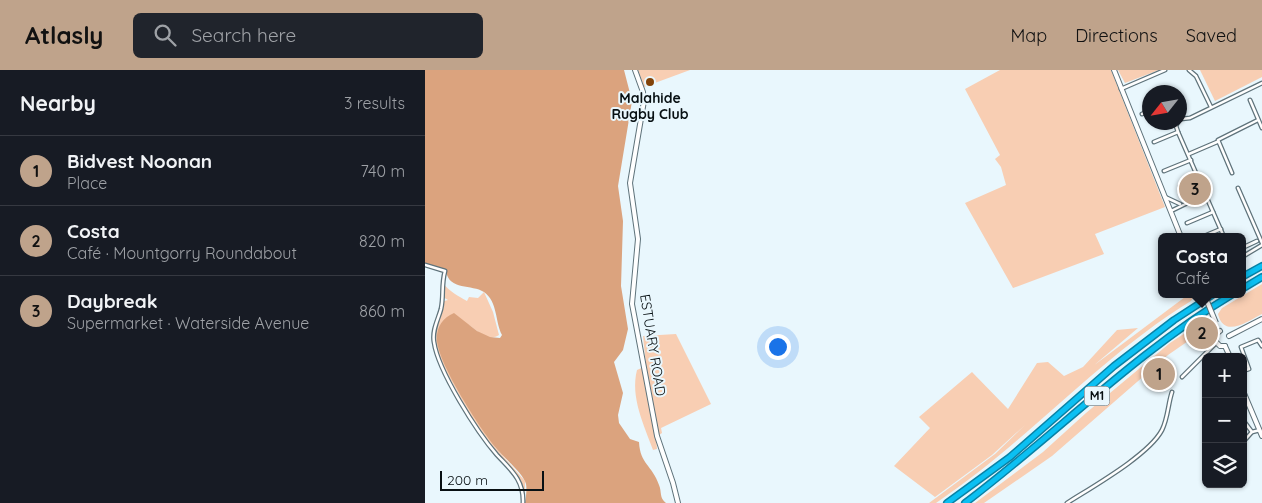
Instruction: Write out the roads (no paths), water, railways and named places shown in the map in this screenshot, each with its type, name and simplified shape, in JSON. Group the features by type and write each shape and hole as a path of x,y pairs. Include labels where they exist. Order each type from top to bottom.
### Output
{"highway":[{"path":"1246,275 1262,266"},
{"path":"1246,287 1262,277"},
{"name":"M1","path":"947,503 1010,457 1121,361 1174,320 1208,298"},
{"name":"M1","path":"965,503 1027,455 1131,366 1227,298"}],"street":[{"name":"ESTUARY ROAD","path":"635,70 643,92 644,101 630,183 638,239 633,304 657,436 678,503"},
{"path":"1114,70 1179,233"},
{"path":"1121,89 1165,70"},
{"path":"1189,70 1196,76 1211,106"},
{"path":"1187,119 1262,82"},
{"path":"1249,100 1262,128"},
{"path":"1189,154 1217,142 1223,137 1258,120"},
{"path":"1154,142 1178,132 1222,233"},
{"path":"1217,142 1232,174"},
{"path":"1164,171 1191,160"},
{"path":"1180,186 1199,178"},
{"path":"1238,188 1260,242"},
{"path":"1170,211 1205,194"},
{"path":"1165,196 1182,204"},
{"path":"1187,223 1214,212"},
{"path":"1212,233 1221,229"},
{"path":"1246,246 1260,242"},
{"path":"1246,250 1248,253 1260,242"},
{"path":"425,265 445,272 441,285 441,310 433,333 436,349 463,404 497,454 518,478 523,494 523,503"},
{"path":"1206,298 1220,331"},
{"path":"1229,336 1262,319"},
{"path":"1216,343 1215,335 1220,331 1227,332 1229,342 1225,346"},
{"path":"1243,353 1241,347 1258,340 1262,346"},
{"path":"1216,343 1225,346 1228,353"},
{"path":"1182,377 1216,343"},
{"path":"1067,503 1121,467 1155,439 1164,425 1172,392"},
{"path":"1246,398 1262,436"},
{"path":"1247,425 1252,432"},
{"path":"1247,438 1252,432 1260,430"}],"place":[{"name":"Malahide Rugby Club","path":"650,82"},
{"name":"Daybreak","path":"1195,189"},
{"name":"Costa","path":"1202,333"},
{"name":"Bidvest Noonan","path":"1159,374"}]}
